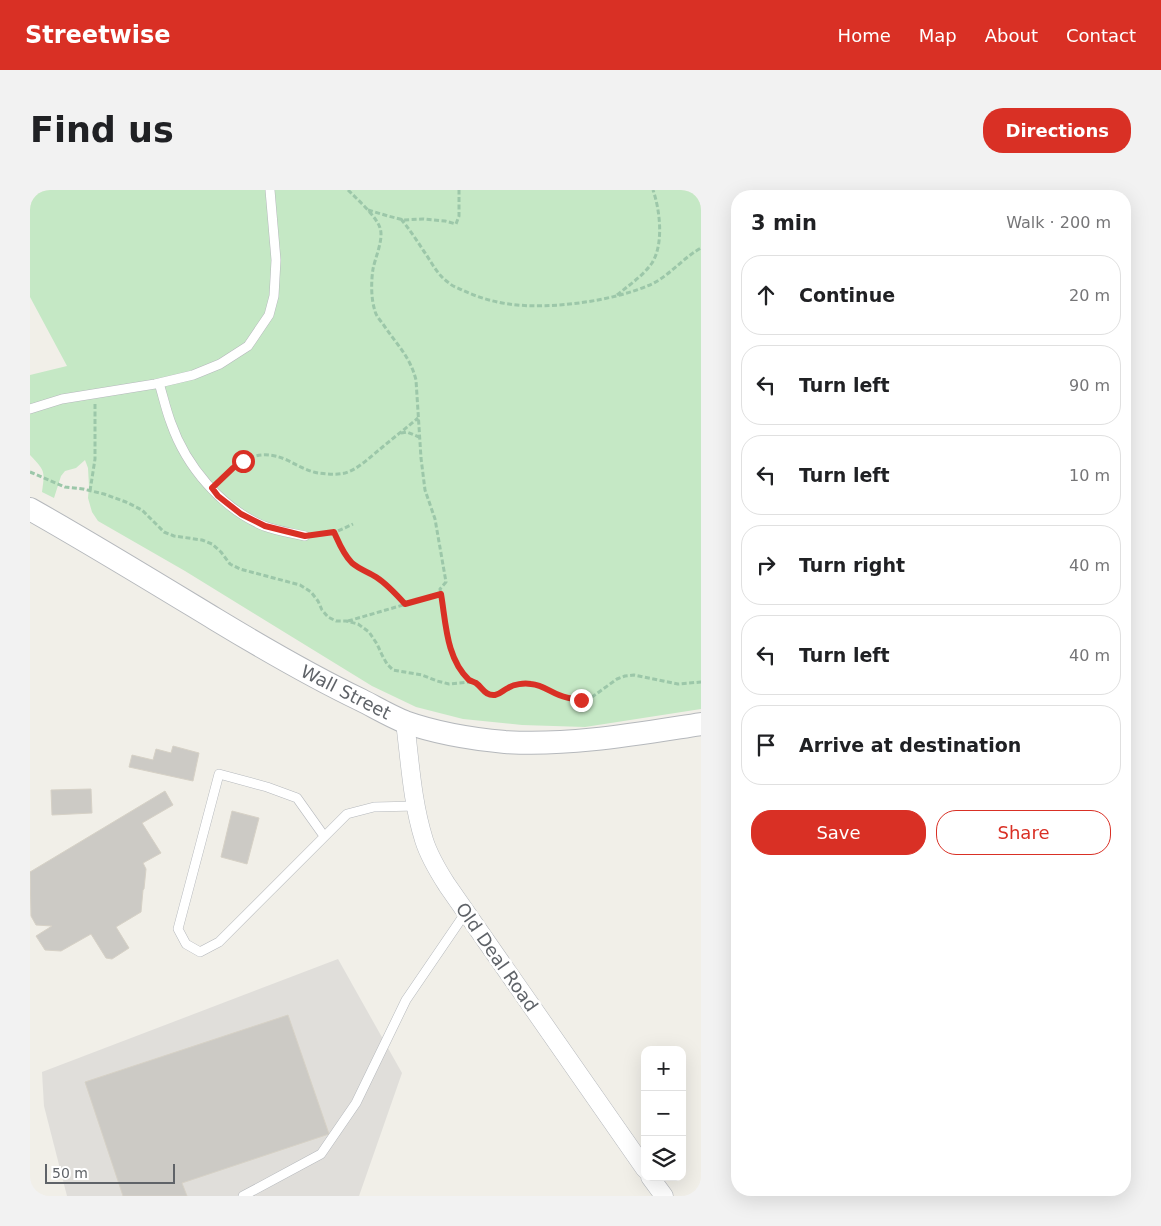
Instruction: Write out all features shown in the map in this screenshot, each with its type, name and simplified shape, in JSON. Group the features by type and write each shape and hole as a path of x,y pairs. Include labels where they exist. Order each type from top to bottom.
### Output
{"street":[{"name":"Wall Street","path":"30,508 269,652 405,722 440,732 505,742 605,739 701,724"},
{"name":"Old Deal Road","path":"405,722 416,806 424,841 437,869 641,1163"},
{"path":"653,1181 664,1196"}],"lane":[{"path":"30,409 62,399 159,383 193,375 220,364 248,346 269,314 274,296 276,260 270,190"},
{"path":"159,383 171,424 182,447 200,475 218,496 241,514 265,526 305,536"},
{"path":"324,836 297,798 268,787 219,774 178,929 186,944 200,952 219,942 348,814 374,807 416,806"},
{"path":"243,1196 321,1154 356,1103 406,1000 466,912"}],"path":[{"path":"348,190 376,220 381,229 373,271 372,295 375,313 403,350 413,368 416,380 425,490 435,519 446,582 440,589 452,655 462,672 471,682 489,694 495,695 515,685 530,684 543,686 558,695 570,699 581,700 592,697 625,676 634,675 678,684 701,682"},
{"path":"366,209 401,219 446,221 456,224 459,216 459,190"},
{"path":"615,296 640,276 652,262 659,244 659,222 653,190"},
{"path":"401,219 414,234 435,269 448,283 476,296 509,304 536,306 577,303 615,296 653,283 670,272 686,257 701,248"},
{"path":"90,491 95,459 95,394"},
{"path":"212,488 233,468 256,455 269,454 285,459 310,471 329,475 346,473 363,463 418,418"},
{"path":"400,433 407,432 420,437"},
{"path":"30,472 65,487 104,494 126,502 142,510 164,532 212,544 230,564 240,569 300,585 311,592 328,617 336,621 358,624 369,632 387,664 393,670 422,675 449,684 471,682"},
{"path":"305,536 334,532 353,524"},
{"path":"334,532 342,550 352,562 363,571 380,580 405,604"},
{"path":"346,621 441,594"}],"shaded area":[{"path":"338,959 402,1073 359,1196 67,1196 44,1106 42,1072"}],"green space":[{"path":"30,190 701,190 701,709 585,727 522,725 463,719 416,707 372,686 185,571 98,521 92,512 88,498 88,468 85,460 76,468 65,471 61,476 54,498 42,492 43,471 30,455 30,375 67,366 30,297"}],"building":[{"path":"173,746 199,753 193,781 129,767 132,755 153,760 156,749 171,753"},
{"path":"91,789 92,813 52,815 51,790"},
{"path":"165,791 173,805 142,823 161,853 143,863 146,869 141,912 116,927 129,948 112,959 106,958 91,934 61,951 45,950 36,936 52,926 36,925 31,916 30,872"},
{"path":"232,811 259,818 247,864 221,857"},
{"path":"288,1015 329,1134 182,1183 187,1196 123,1196 85,1082"}],"route":[{"path":"243,461 212,488 218,496 241,514 265,526 305,536 334,532 342,550 352,562 385,584 405,604 441,594 452,655 462,672 471,682 489,694 495,695 515,685 530,684 543,686 558,695 570,699 581,700"}]}
